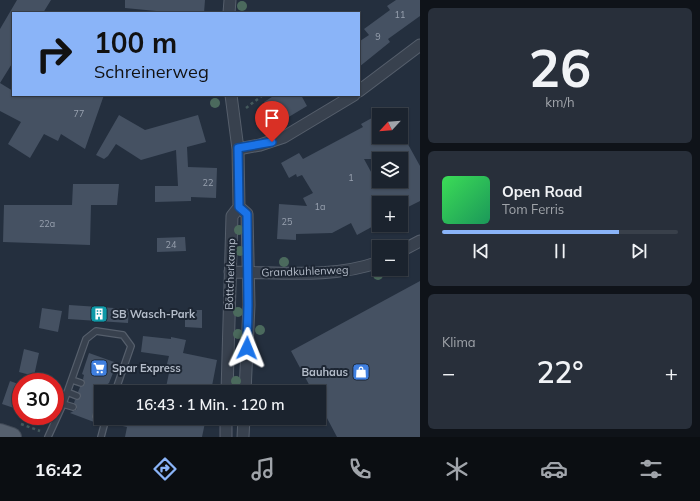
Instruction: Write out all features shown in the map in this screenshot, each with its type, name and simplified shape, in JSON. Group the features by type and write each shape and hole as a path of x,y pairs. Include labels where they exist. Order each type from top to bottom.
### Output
{"main road":[{"path":"0,433 13,429"}],"street":[{"path":"229,12 230,0"},
{"path":"360,90 420,44"},
{"name":"Böttcherkamp","path":"227,385 232,216 239,207 238,148 231,96"},
{"path":"238,148 260,145 284,137 352,96"},
{"name":"Böttcherkamp","path":"239,207 247,214 248,272 245,385"},
{"path":"408,247 420,241"},
{"name":"Grandkuhlenweg","path":"230,272 337,272 372,265"},
{"path":"226,425 226,437"},
{"path":"243,437 244,425"}],"lane":[{"path":"73,407 64,404 86,339 96,331 122,335 131,346 117,385"},
{"path":"72,380 81,383"},
{"path":"68,392 77,396"},
{"path":"50,436 55,425"},
{"path":"101,437 102,425"}],"path":[{"path":"246,108 262,96"},
{"path":"13,429 50,436"}],"building":[{"path":"17,0 51,0 44,12 12,12 12,64 0,83 0,29"},
{"path":"125,0 205,0 204,12 167,12 125,8"},
{"path":"396,0 420,0 420,16 388,39 390,42 360,66 360,41 369,35 364,29 390,10 387,6"},
{"path":"0,83 12,90 12,96 104,96 85,149 61,134 58,141 44,134 30,158 8,144 21,122 0,111"},
{"path":"273,96 302,96 307,106 277,124 264,102"},
{"path":"119,115 145,130 198,115 206,142 187,147 188,167 217,168 216,198 191,197 191,201 155,202 155,186 178,186 176,150 141,160 116,144 108,156 104,159 96,155"},
{"path":"372,118 372,144 408,144 420,166 420,201 408,207 408,196 372,196 372,227 357,235 351,223 332,233 296,234 296,240 277,239 279,204 307,206 303,198 313,193 302,175 297,177 296,174 289,178 281,163 299,153 303,159 363,127 361,124"},
{"path":"73,184 119,184 117,205 91,205 90,245 3,242 4,205 72,205"},
{"path":"185,237 186,251 157,252 157,238"},
{"name":"Bauhaus","path":"420,281 420,437 337,437 326,416 326,385 309,385 291,351"},
{"name":"SB Wasch-Park","path":"69,305 129,309 128,323 68,319"},
{"path":"42,308 62,311 58,332 39,328"},
{"path":"185,310 202,310 202,328 185,327"},
{"path":"143,336 171,339 171,337 186,340 183,353 217,360 212,385 166,385 169,373 165,372 169,356 141,352"},
{"path":"24,349 39,353 35,373 19,372"},
{"path":"89,353 117,363 109,383 106,385 94,385 94,414 92,415 94,422 70,413 77,409 74,403 75,400 81,397 78,392 80,387 85,384 83,379 84,375 82,374"},
{"path":"10,381 12,382 12,407 2,404"},
{"path":"118,425 205,425 202,437 125,437 127,427"}],"place":[{"name":"SB Wasch-Park","path":"99,314"},
{"name":"Spar Express","path":"99,368"},
{"name":"Bauhaus","path":"361,372"}],"route":[{"path":"247,348 247,214 239,207 238,148 272,142"}]}
